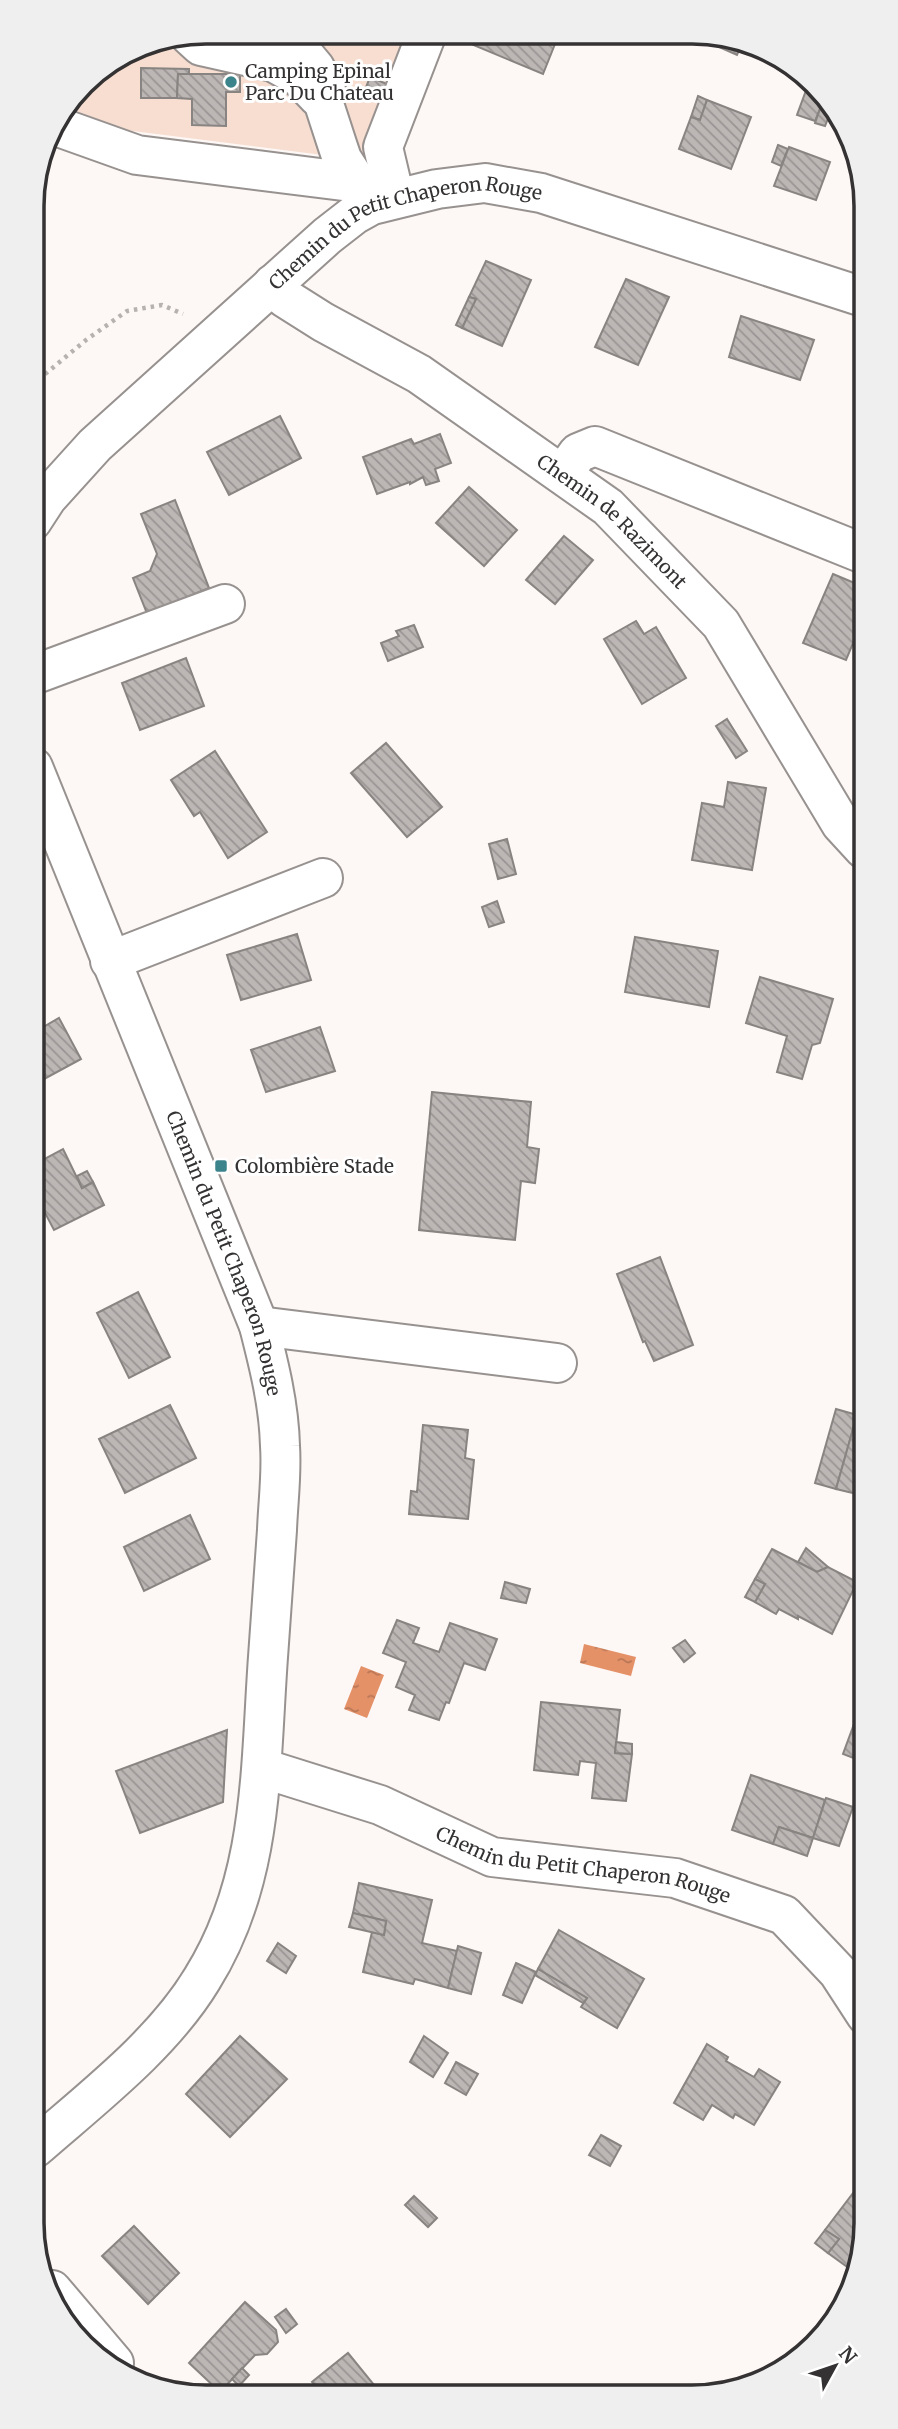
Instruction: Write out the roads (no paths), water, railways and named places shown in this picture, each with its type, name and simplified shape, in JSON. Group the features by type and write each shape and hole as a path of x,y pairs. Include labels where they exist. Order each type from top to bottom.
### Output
{"street":[{"path":"199,44 274,62 298,76 324,104 342,159 375,196"},
{"path":"295,44 315,68 326,90 324,104"},
{"path":"375,196 383,146 423,44"},
{"path":"63,129 137,155 375,196"},
{"name":"Chemin du Petit Chaperon Rouge","path":"44,503 95,444 375,196 485,183 541,192 854,294"},
{"name":"Chemin de Razimont","path":"273,284 285,298 323,322 419,374 608,507 722,624 841,824 854,838"},
{"path":"563,474 578,453 595,446 854,550"},
{"path":"44,671 225,604"},
{"path":"824,795 854,808"},
{"name":"Chemin du Petit Chaperon Rouge","path":"44,828 48,850 110,961 259,1326 270,1370 280,1446 262,1768 253,1846 245,1882 222,1945 202,1980 152,2042 44,2140"},
{"path":"110,961 323,878"},
{"path":"259,1326 557,1363"},
{"name":"Chemin du Petit Chaperon Rouge","path":"262,1768 380,1805 492,1857 674,1878 784,1915 838,1972 854,1997"},
{"path":"70,2311 98,2344"}],"water":[{"path":"584,1644 636,1657 631,1676 580,1663"},
{"path":"361,1666 384,1675 367,1718 344,1709"}],"place":[{"name":"Camping Epinal Parc Du Chateau","path":"231,82"},
{"name":"Colombière Stade","path":"221,1166"}]}
